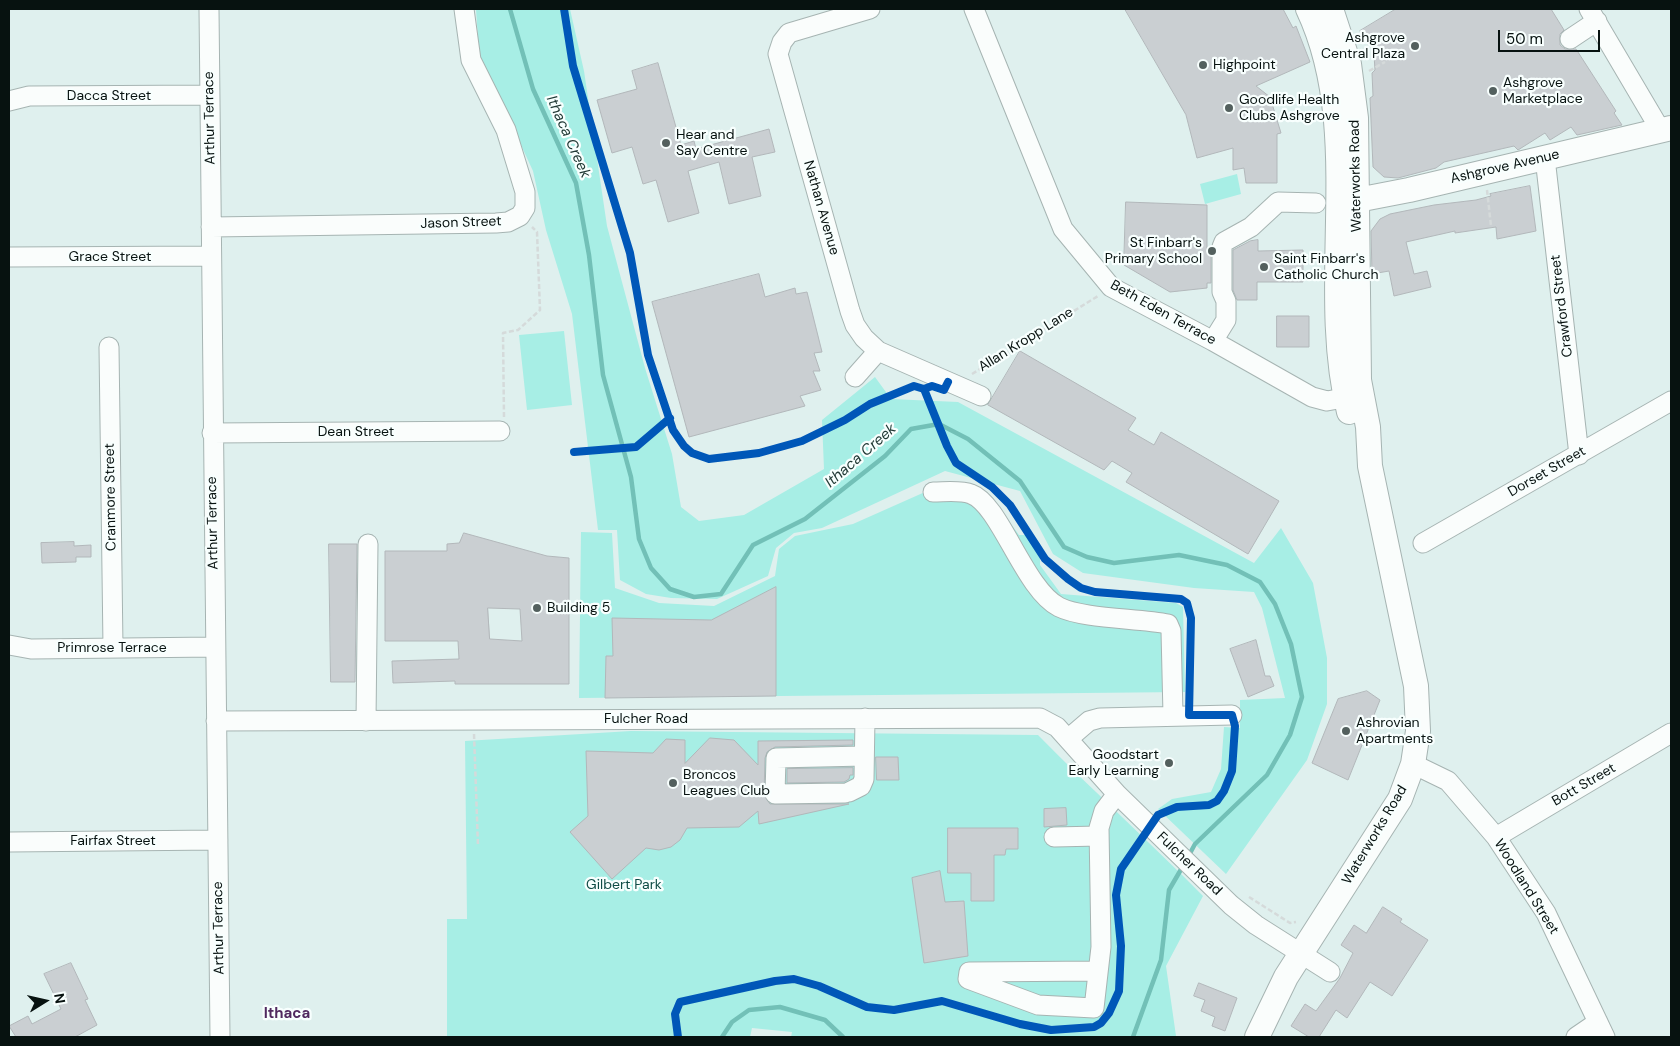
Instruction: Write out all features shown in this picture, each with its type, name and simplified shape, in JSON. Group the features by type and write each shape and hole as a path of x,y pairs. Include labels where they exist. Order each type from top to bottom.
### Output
{"main road":[{"name":"Waterworks Road","path":"1257,1037 1274,997 1393,811 1406,787 1413,764 1419,720 1416,686 1370,466 1354,430 1353,396 1357,354 1337,203 1336,129 1332,88 1325,55 1308,9"},
{"name":"Waterworks Road","path":"1332,9 1344,44 1352,82 1356,118 1337,203"},
{"name":"Ashgrove Avenue","path":"1337,203 1666,130"}],"street":[{"name":"Arthur Terrace","path":"209,9 212,433 220,1037"},
{"name":"Jason Street","path":"211,227 496,223 508,222 520,216 525,208 526,199 518,167 498,111 474,69 464,9"},
{"name":"Nathan Avenue","path":"870,9 789,33 782,42 778,54 850,311 855,325 864,338 878,351 982,396"},
{"name":"Beth Eden Terrace","path":"974,9 1063,229 1111,287 1214,341 1307,395 1327,401 1353,396"},
{"path":"1570,39 1593,15 1666,130"},
{"name":"Dacca Street","path":"9,101 28,96 209,95"},
{"name":"Crawford Street","path":"1544,158 1578,455"},
{"path":"1214,341 1226,320 1226,300 1222,292 1222,247 1224,242 1251,227 1278,202 1337,203"},
{"name":"Grace Street","path":"9,257 211,256"},
{"name":"Cranmore Street","path":"109,348 113,648"},
{"path":"855,377 878,351"},
{"name":"Dorset Street","path":"1423,543 1671,401"},
{"name":"Dean Street","path":"212,433 500,432"},
{"path":"933,492 972,494 988,508 1032,579 1044,594 1059,607 1082,613 1168,624 1171,631 1174,715"},
{"path":"366,721 368,544"},
{"name":"Primrose Terrace","path":"9,645 31,648 215,647"},
{"path":"1068,739 1083,725 1094,719 1174,715 1232,715"},
{"name":"Fulcher Road","path":"216,721 1034,717 1052,723 1117,794 1243,915 1330,972"},
{"path":"864,756 776,758 775,794 847,793 859,788 863,783 864,756 865,718"},
{"name":"Bott Street","path":"1496,836 1671,734"},
{"name":"Woodland Street","path":"1413,764 1448,781 1496,836 1546,913 1602,1030"},
{"path":"1098,971 969,972 968,979 1038,1005 1094,1008 1101,947 1099,836 1104,811 1117,794"},
{"path":"1054,838 1099,836"},
{"name":"Fairfax Street","path":"9,842 218,840"},
{"path":"1576,1037 1602,1030"}],"path":[{"path":"1369,71 1385,62"},
{"path":"1487,190 1491,226"},
{"path":"500,432 500,420 505,416 503,333 518,330 540,310 537,232 520,216"},
{"path":"473,720 478,846"},
{"path":"1246,895 1290,923 1296,922"}],"green space":[{"path":"476,9 570,9 584,71 607,226 645,368 672,454 681,507 699,521 744,515 824,469 822,420 875,377 891,399 958,402 1254,563 1281,528 1313,583 1327,658 1327,704 1307,760 1226,874 1158,809 1172,799 1211,792 1221,769 1224,727 1240,728 1240,700 1285,698 1262,608 1254,592 1194,588 1083,573 1053,554 1020,491 945,471 822,528 794,533 776,548 768,576 717,599 671,598 646,594 620,580 617,530 598,530 572,314 546,230 533,171 479,54"},
{"path":"1237,174 1241,194 1205,204 1200,184"},
{"path":"564,331 572,405 527,410 519,335"},
{"path":"943,484 959,485 981,492 996,504 1019,535 1033,535 1040,544 1040,565 1061,594 1176,603 1183,607 1185,692 579,698 581,532 612,533 615,588 659,603 714,606 775,576 779,549 795,536 853,524"},
{"name":"Gilbert Park","path":"631,731 1038,735 1203,896 1166,966 1176,1036 791,1037 792,1032 752,1028 750,1037 447,1037 447,919 467,919 465,741"}],"building":[{"name":"Highpoint","path":"1125,9 1283,9 1293,28 1296,26 1310,62 1256,86 1270,97 1281,133 1277,134 1277,183 1246,183 1244,168 1233,170 1233,148 1197,158 1186,115"},
{"name":"Ashgrove Marketplace","path":"1396,9 1551,9 1564,30 1560,34 1560,45 1565,49 1576,49 1616,111 1614,113 1622,125 1577,135 1571,127 1550,140 1545,133 1518,150 1514,146 1444,162 1436,168 1398,178 1384,177 1373,167 1370,98 1373,96 1372,73 1375,70 1373,41 1367,44 1360,31"},
{"path":"658,63 681,145 694,141 696,149 769,129 775,152 752,157 761,196 729,204 719,162 688,171 699,213 668,222 656,180 643,184 632,147 612,153 597,100 637,89 632,71"},
{"path":"1530,186 1536,231 1497,239 1496,227 1455,233 1455,231 1406,242 1414,274 1427,271 1431,287 1394,296 1389,271 1372,274 1371,231 1380,219 1390,214 1434,205 1476,200 1491,196 1490,194"},
{"path":"1126,202 1207,205 1207,253 1211,252 1211,283 1207,283 1207,288 1170,292 1124,265"},
{"name":"Saint Finbarr's Catholic Church","path":"1258,240 1258,251 1303,250 1303,282 1257,282 1257,300 1237,300 1233,290 1233,250 1250,241"},
{"path":"759,274 765,297 795,288 796,294 807,292 822,352 814,353 820,371 813,371 821,390 800,396 805,406 689,437 652,302"},
{"path":"1277,316 1309,316 1309,347 1277,347"},
{"path":"1020,351 1136,418 1128,430 1154,445 1161,432 1279,501 1248,554 1126,482 1132,473 1112,461 1104,470 988,405"},
{"name":"Building 5","path":"464,533 547,556 569,558 569,684 455,684 455,681 393,683 392,661 459,659 458,641 385,641 385,551 447,551 447,544 459,543","holes":["488,608 520,609 522,641 490,639"]},
{"path":"74,542 74,546 91,545 91,557 76,557 76,562 42,563 41,543"},
{"path":"329,544 357,544 355,682 331,682"},
{"path":"776,587 776,696 605,698 606,656 613,656 612,618 711,620"},
{"path":"1256,640 1265,676 1270,676 1274,686 1248,697 1230,649"},
{"name":"Ashrovian Apartments","path":"1367,691 1380,700 1348,780 1312,763 1338,699"},
{"name":"Broncos Leagues Club","path":"710,738 734,740 758,765 758,741 853,740 853,745 775,747 767,752 765,758 764,794 770,804 849,804 759,824 758,811 739,827 687,828 680,840 671,847 659,850 646,848 612,879 570,832 588,816 586,751 653,753 666,739 685,740 685,763"},
{"path":"876,757 898,757 899,780 877,780"},
{"path":"853,768 853,775 850,775 849,779 844,782 787,783 787,769"},
{"path":"1066,808 1067,825 1044,827 1044,809"},
{"path":"948,828 1018,828 1018,849 1006,849 1005,855 994,855 994,901 971,901 971,873 948,873"},
{"path":"940,871 945,902 964,901 968,956 924,963 912,878"},
{"path":"1383,907 1402,919 1400,922 1428,940 1392,996 1370,982 1347,1018 1336,1010 1319,1037 1309,1037 1291,1026 1305,1004 1316,1011 1340,978 1353,953 1341,945 1354,925 1366,933"},
{"path":"71,963 88,999 85,1000 97,1025 75,1037 16,1037 9,1026 28,1016 32,1024 61,1009 44,974"},
{"path":"1199,983 1237,998 1225,1031 1212,1026 1215,1017 1201,1011 1205,1000 1194,996"}],"waterway":[{"name":"Ithaca Creek","path":"510,9 533,89 576,183 589,255 603,375 631,477 639,539 651,568 670,589 694,597 721,594 753,545 805,519 885,456 911,429 939,424 968,439 1020,481 1064,547 1087,557 1114,563 1179,555 1227,565 1260,582 1275,604 1291,644 1302,697 1290,735 1267,775 1195,844 1188,857"},
{"name":"Ithaca Creek","path":"1133,1037 1161,960 1169,890 1183,866"},
{"name":"Ithaca Creek","path":"722,1037 732,1022 749,1010 780,1007 825,1020 843,1037"}],"cycle path":[{"path":"564,9 573,66 630,253 648,355 673,430 684,446 692,453 709,459 759,453 802,441 845,420 870,404 914,386 924,389 932,386 944,390 948,382"},
{"path":"678,1037 675,1014 680,1002 775,981 794,979 819,986 867,1007 894,1010 942,1001 1020,1024 1051,1030 1094,1027 1101,1023 1109,1013 1119,991 1121,946 1116,895 1121,869 1158,815 1177,807 1209,805 1217,801 1224,791 1232,771 1235,726 1232,715 1189,715 1191,618 1187,603 1181,599 1095,592 1081,588 1068,579 1045,559 1010,505 992,487 956,463 947,446 924,389"},
{"path":"574,452 636,447 670,418"}],"place":[{"name":"Ashgrove Central Plaza","path":"1415,46"},
{"name":"Highpoint","path":"1203,65"},
{"name":"Ashgrove Marketplace","path":"1493,91"},
{"name":"Goodlife Health Clubs Ashgrove","path":"1229,108"},
{"name":"Hear and Say Centre","path":"666,143"},
{"name":"St Finbarr's Primary School","path":"1212,251"},
{"name":"Saint Finbarr's Catholic Church","path":"1264,267"},
{"name":"Building 5","path":"537,608"},
{"name":"Ashrovian Apartments","path":"1346,731"},
{"name":"Goodstart Early Learning","path":"1169,763"},
{"name":"Broncos Leagues Club","path":"673,783"}],"district":[{"name":"Ithaca","path":"287,1014"}]}
